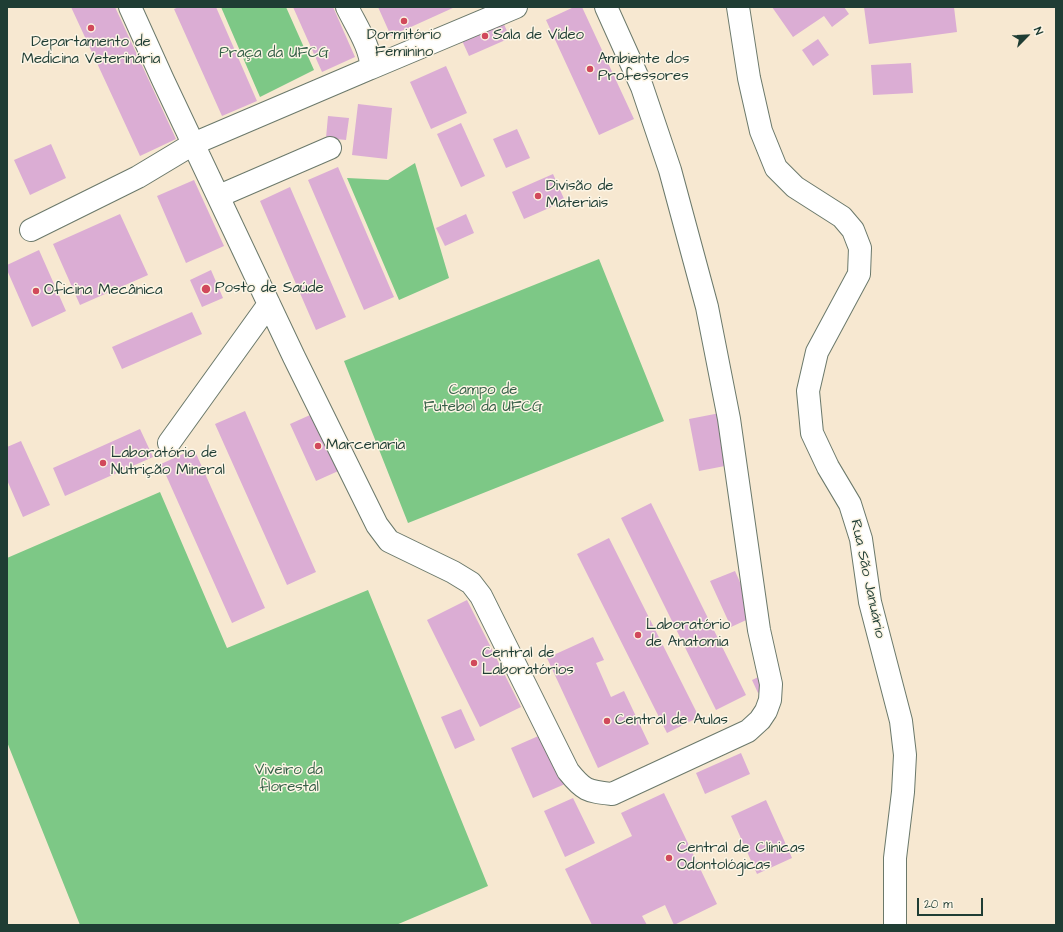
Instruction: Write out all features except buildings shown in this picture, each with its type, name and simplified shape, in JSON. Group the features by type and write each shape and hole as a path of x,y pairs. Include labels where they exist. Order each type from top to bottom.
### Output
{"street":[{"path":"130,7 269,304 377,525 389,541 471,583 482,596 568,771 579,785 593,792 612,794 748,731 760,720 770,700 771,684 759,630 729,419 707,307 670,170 658,133 642,87 606,7"},
{"path":"347,7 368,51 371,60 371,68"},
{"path":"31,230 138,177 193,144 516,7"},
{"name":"Rua São Januário","path":"738,7 749,78 761,131 776,168 796,187 842,217 853,230 860,248 859,274 817,352 808,391 812,433 828,467 850,504 861,538 870,602 901,721 905,755 903,792 895,858 895,925"},
{"path":"219,196 330,148"},
{"path":"169,443 269,304"}],"green space":[{"name":"Praça da UFCG","path":"221,7 286,7 314,70 260,97"},
{"path":"415,163 449,278 399,300 347,178 388,180"},
{"name":"Campo de Futebol da UFCG","path":"599,259 664,421 408,523 344,361"},
{"name":"Viveiro da florestal","path":"160,492 227,648 368,590 488,886 396,925 80,925 7,742 7,558"}],"place":[{"name":"Dormitório Feminino","path":"404,21"},
{"name":"Departamento de Medicina Veterinária","path":"91,28"},
{"name":"Sala de Vídeo","path":"485,36"},
{"name":"Ambiente dos Professores","path":"590,69"},
{"name":"Divisão de Materiais","path":"538,196"},
{"name":"Posto de Saúde","path":"206,289"},
{"name":"Oficina Mecânica","path":"36,291"},
{"name":"Marcenaria","path":"318,446"},
{"name":"Laboratório de Nutrição Mineral","path":"103,463"},
{"name":"Laboratório de Anatomia","path":"638,635"},
{"name":"Central de Laboratórios","path":"474,663"},
{"name":"Central de Aulas","path":"607,721"},
{"name":"Central de Clínicas Odontológicas","path":"669,858"}]}
